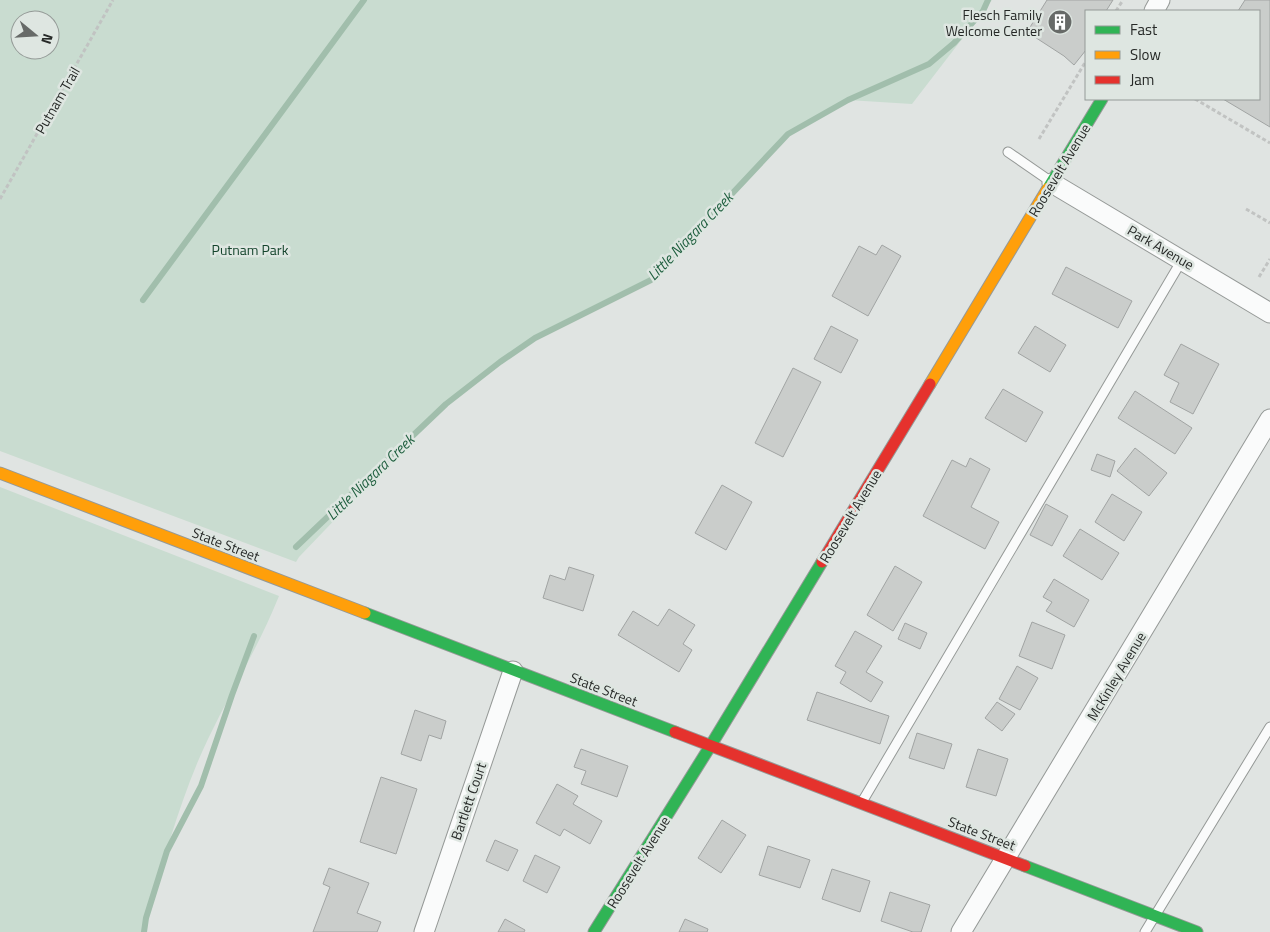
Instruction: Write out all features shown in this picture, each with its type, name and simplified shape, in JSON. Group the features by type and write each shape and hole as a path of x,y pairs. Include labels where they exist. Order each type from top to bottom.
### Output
{"main road":[{"name":"Roosevelt Avenue","path":"594,932 711,745 1101,100"},
{"name":"State Street","path":"0,473 1197,932"}],"street":[{"name":"Park Avenue","path":"1052,183 1270,313"},
{"name":"McKinley Avenue","path":"961,932 1270,419"},
{"name":"Bartlett Court","path":"424,932 513,670"}],"lane":[{"path":"1008,152 1052,183"},
{"path":"862,803 1183,260"},
{"path":"1145,932 1270,726"}],"path":[{"name":"Putnam Trail","path":"0,199 113,0"},
{"path":"1039,138 1085,63"},
{"path":"1197,100 1270,143"},
{"path":"1246,209 1270,223"},
{"path":"1259,277 1270,259"}],"green space":[{"name":"Putnam Park","path":"0,0 992,0 912,104 848,100 788,134 651,280 535,338 500,362 446,404 296,562 0,451"},
{"path":"0,487 279,596 263,633 198,760 174,827 146,918 144,932 0,932"}],"building":[{"name":"Flesch Family Welcome Center","path":"1047,0 1113,0 1107,10 1085,10 1085,51 1074,65 1064,56 1027,32"},
{"path":"1245,0 1270,0 1270,127 1225,100 1260,100 1260,10 1239,10"},
{"path":"882,245 901,256 868,316 832,296 859,246 876,255"},
{"path":"1066,267 1132,301 1118,328 1052,294"},
{"path":"831,326 858,340 841,373 814,359"},
{"path":"1035,326 1066,345 1050,372 1018,353"},
{"path":"1181,344 1219,364 1193,414 1170,402 1179,383 1164,375"},
{"path":"793,368 821,382 783,457 755,443"},
{"path":"1003,389 1043,412 1026,442 985,418"},
{"path":"1135,391 1192,428 1175,454 1118,418"},
{"path":"1135,448 1167,473 1149,496 1117,471"},
{"path":"1097,454 1115,461 1110,477 1091,470"},
{"path":"970,458 990,469 971,507 999,522 985,549 923,516 952,460 966,467"},
{"path":"722,485 752,502 726,550 695,533"},
{"path":"1112,494 1142,512 1124,541 1095,522"},
{"path":"1046,504 1068,516 1052,546 1030,535"},
{"path":"1080,529 1119,553 1102,580 1063,556"},
{"path":"895,566 922,582 893,631 867,615"},
{"path":"569,567 594,575 583,611 543,598 550,575 565,580"},
{"path":"1054,579 1089,600 1074,627 1046,611 1052,602 1043,597"},
{"path":"669,609 695,625 683,644 692,650 679,672 618,635 633,611 658,626"},
{"path":"1032,622 1065,635 1052,669 1019,656"},
{"path":"905,623 927,633 920,649 898,639"},
{"path":"855,631 882,646 866,672 883,682 871,702 840,683 846,672 835,666"},
{"path":"1017,666 1038,678 1020,710 999,699"},
{"path":"817,692 889,716 880,744 807,720"},
{"path":"997,702 1015,714 1002,731 985,718"},
{"path":"415,710 446,721 441,739 429,735 421,761 401,754"},
{"path":"917,733 952,744 944,769 909,758"},
{"path":"581,749 628,766 617,797 581,784 586,771 574,767"},
{"path":"978,749 1008,759 996,796 966,787"},
{"path":"381,777 417,789 396,854 360,842"},
{"path":"557,784 578,796 573,804 602,821 590,844 564,829 560,836 536,823"},
{"path":"722,820 746,835 721,873 698,858"},
{"path":"495,840 518,850 508,871 486,861"},
{"path":"768,846 810,860 800,888 759,875"},
{"path":"535,855 560,867 547,893 523,881"},
{"path":"329,868 369,883 357,913 381,922 377,932 313,932 330,887 323,884"},
{"path":"832,869 870,881 860,912 822,899"},
{"path":"890,892 930,905 921,932 913,932 881,921"},
{"path":"505,919 525,930 524,932 498,932"},
{"path":"685,919 708,929 707,932 679,932"}],"waterway":[{"path":"143,300 364,0"},
{"name":"Little Niagara Creek","path":"296,547 446,404 500,362 535,338 651,280 788,134 848,100 929,64 954,43 983,11 988,0"},
{"name":"Little Niagara Creek","path":"144,932 146,918 167,851 201,786 254,636"}],"traffic: fast":[{"path":"1048,188 1101,100"},
{"path":"594,932 711,745 822,562"},
{"path":"365,613 675,732"},
{"path":"1025,866 1197,932"}],"traffic: slow":[{"path":"930,384 1048,188"},
{"path":"0,473 365,613"}],"traffic: jam":[{"path":"822,562 930,384"},
{"path":"675,732 1025,866"}],"place":[{"name":"Flesch Family Welcome Center","path":"1060,22"}]}
